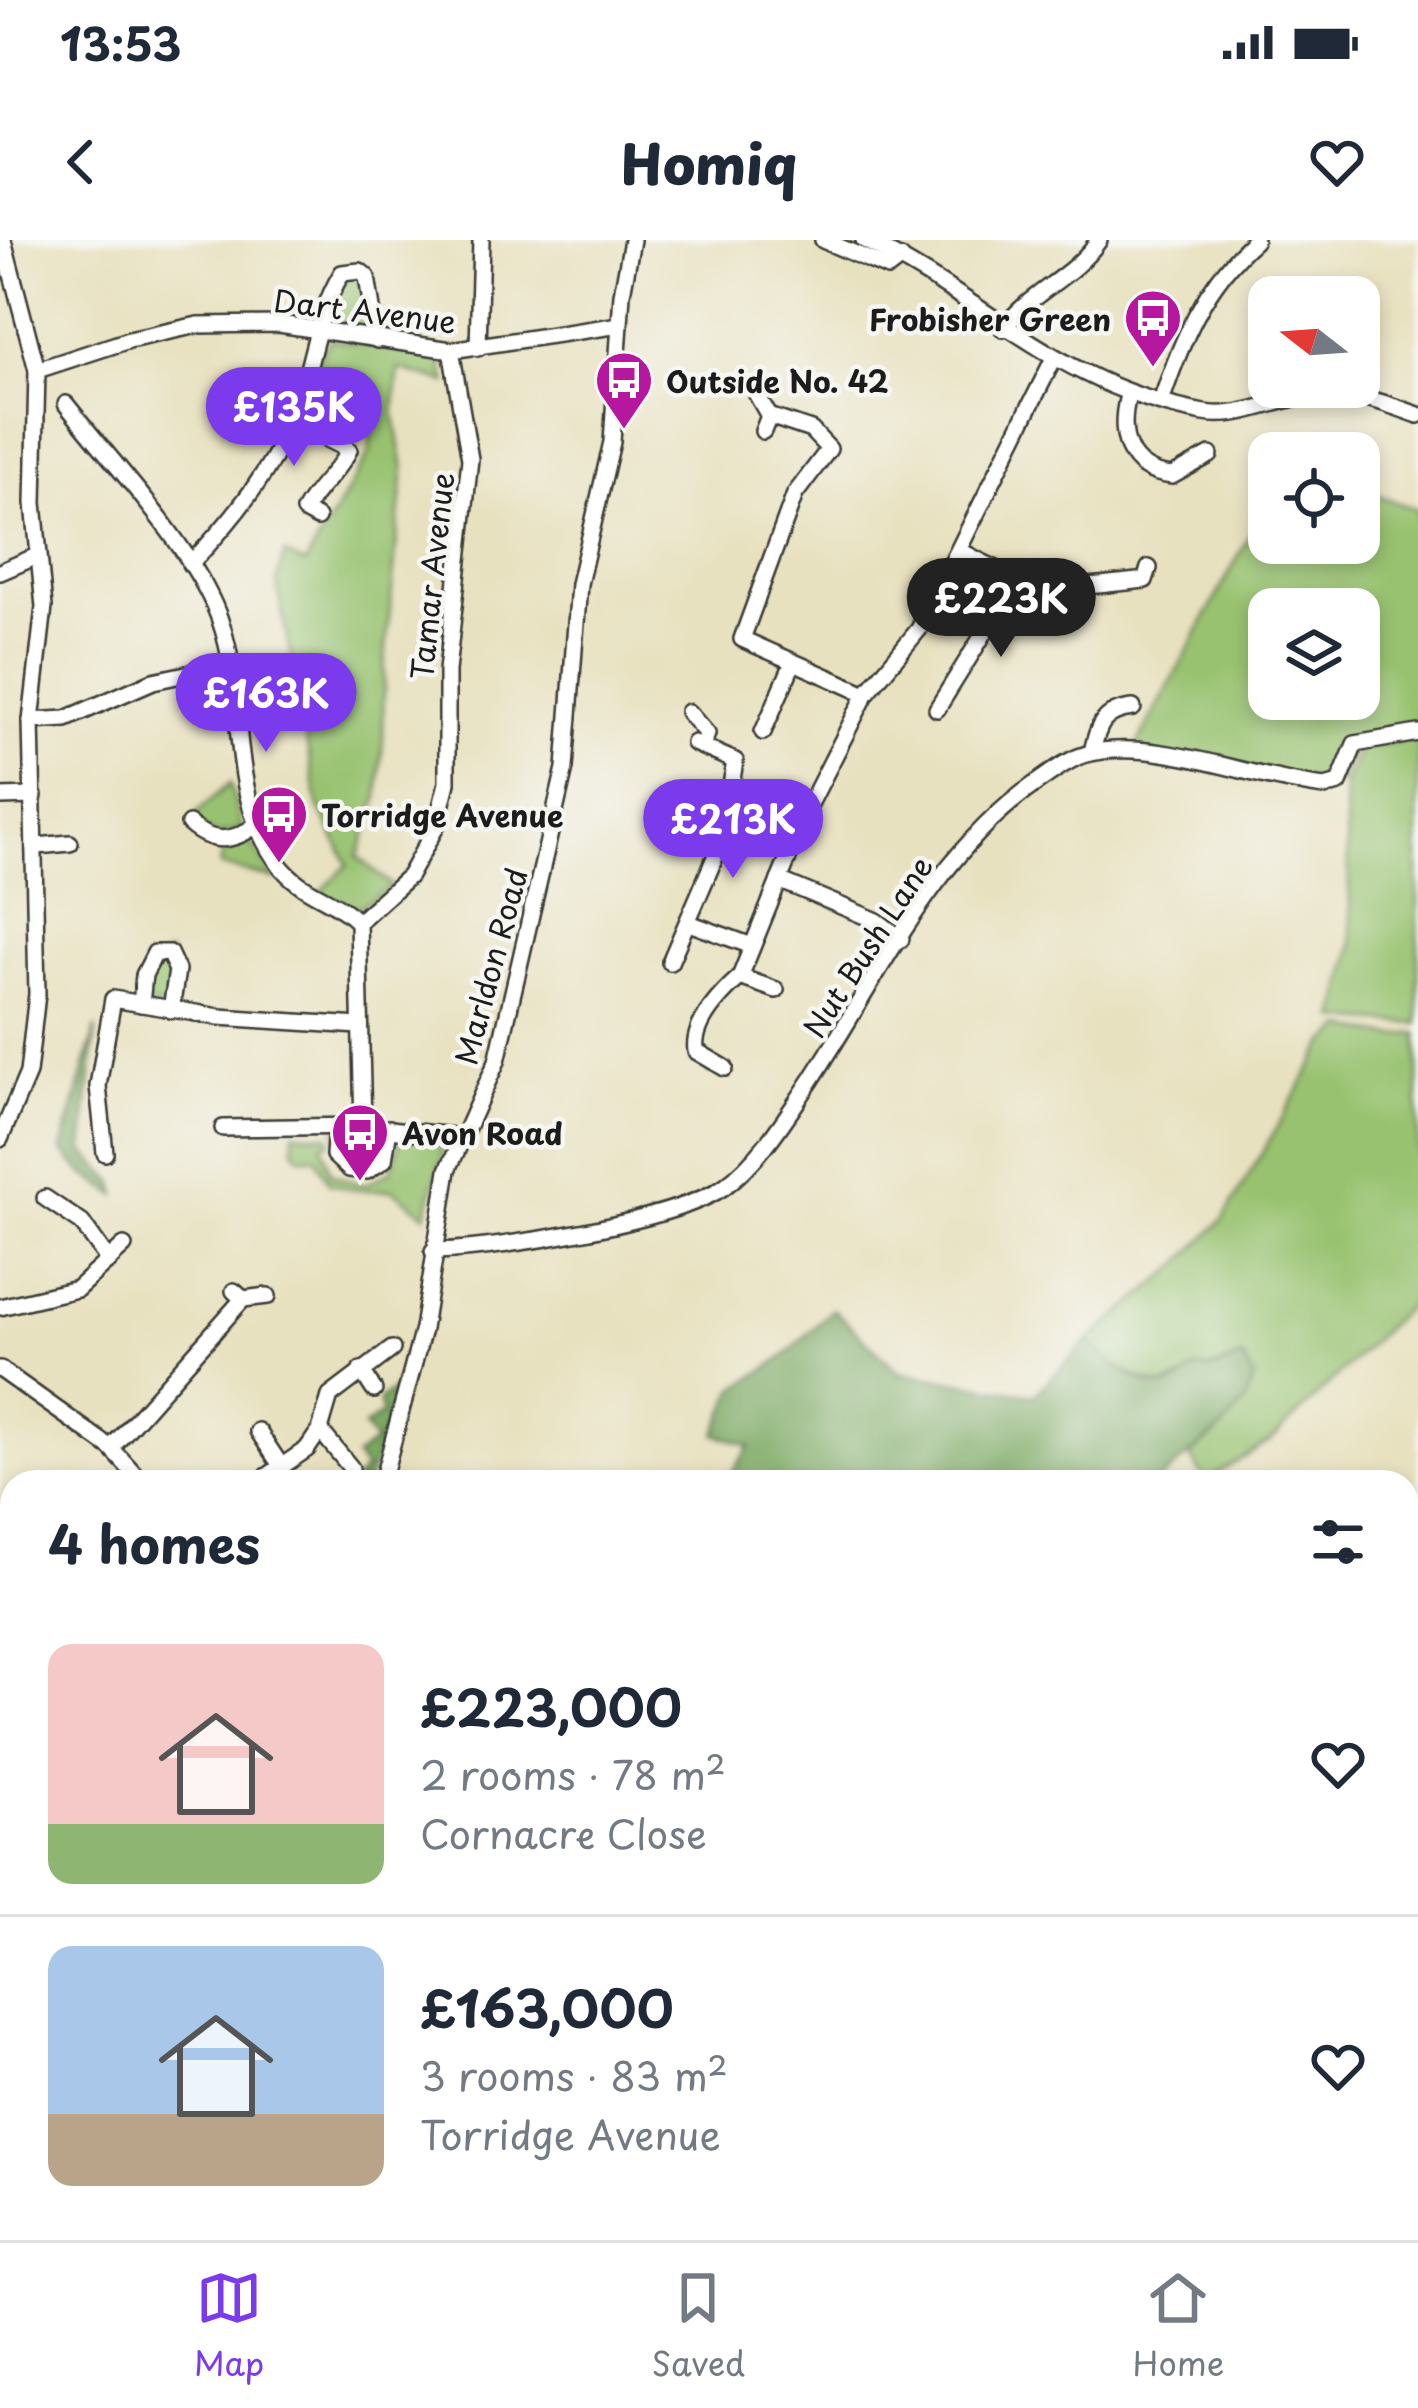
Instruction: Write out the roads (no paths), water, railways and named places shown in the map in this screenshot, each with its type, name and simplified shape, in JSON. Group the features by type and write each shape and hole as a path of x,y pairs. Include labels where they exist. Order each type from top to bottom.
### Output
{"street":[{"path":"0,1139 28,1073 33,1031 37,845 32,722 44,607 37,556 37,370 3,240"},
{"path":"478,348 481,240"},
{"name":"Marldon Road","path":"385,1470 422,1329 448,1170 497,1061 565,768 579,584 612,442 632,240"},
{"path":"823,240 888,268 901,258"},
{"path":"864,240 901,258 1053,360 1128,395 1209,414 1337,394 1363,396 1418,415"},
{"path":"1003,328 1021,304 1082,265 1099,240"},
{"path":"1161,402 1184,332 1221,272 1255,240"},
{"path":"190,564 236,513 291,422 318,329 342,273 360,271 367,277 377,340"},
{"name":"Dart Avenue","path":"37,370 129,340 199,326 318,329 451,350 620,326"},
{"name":"Tamar Avenue","path":"358,922 409,876 436,826 447,783 447,671 470,459 451,350"},
{"path":"725,1067 688,1045 721,994 740,977 779,880 866,694 920,629 1053,360"},
{"path":"757,395 766,423 811,430 836,444 795,494 742,639 866,694"},
{"path":"1128,395 1124,441 1150,471 1172,476 1210,455"},
{"path":"66,404 190,564 213,603 229,665 256,825 298,886 358,922 363,1126"},
{"path":"291,422 349,450 342,465 319,483 304,511 316,518"},
{"path":"959,550 1016,582 1064,590 1148,580"},
{"path":"0,572 37,556"},
{"path":"937,709 1016,582"},
{"path":"763,732 793,662"},
{"path":"32,722 66,719 153,681 229,665"},
{"path":"1133,708 1114,710 1098,724 1092,752 1185,758 1325,787 1339,783 1355,744 1418,733"},
{"path":"670,962 722,841 729,814 727,787 735,761 698,744 707,734 688,712"},
{"name":"Nut Bush Lane","path":"433,1250 501,1248 689,1204 722,1188 778,1130 965,849 1013,800 1092,752"},
{"path":"0,797 34,796"},
{"path":"189,824 207,837 227,840 256,825"},
{"path":"37,845 72,841"},
{"path":"779,880 877,922 901,939"},
{"path":"689,923 752,946"},
{"path":"140,1004 148,962 155,953 169,953 177,970 171,1010"},
{"path":"740,977 776,990"},
{"path":"100,1148 98,1087 113,999 171,1010 360,1025"},
{"path":"223,1128 363,1126 462,1137"},
{"path":"336,1128 334,1155 349,1169 367,1171 384,1160 389,1128"},
{"path":"45,1198 82,1223 110,1261"},
{"path":"0,1306 77,1289 124,1246"},
{"path":"111,1448 238,1295 268,1296"},
{"path":"275,1470 307,1449 320,1430 330,1396 392,1348"},
{"path":"0,1370 111,1448 131,1470"},
{"path":"361,1370 374,1390"},
{"path":"320,1430 351,1468"},
{"path":"258,1431 280,1466"}],"place":[{"name":"Frobisher Green","path":"1153,369"},
{"name":"Outside No. 42","path":"624,431"},
{"name":"Torridge Avenue","path":"279,865"},
{"name":"Avon Road","path":"360,1183"}]}
